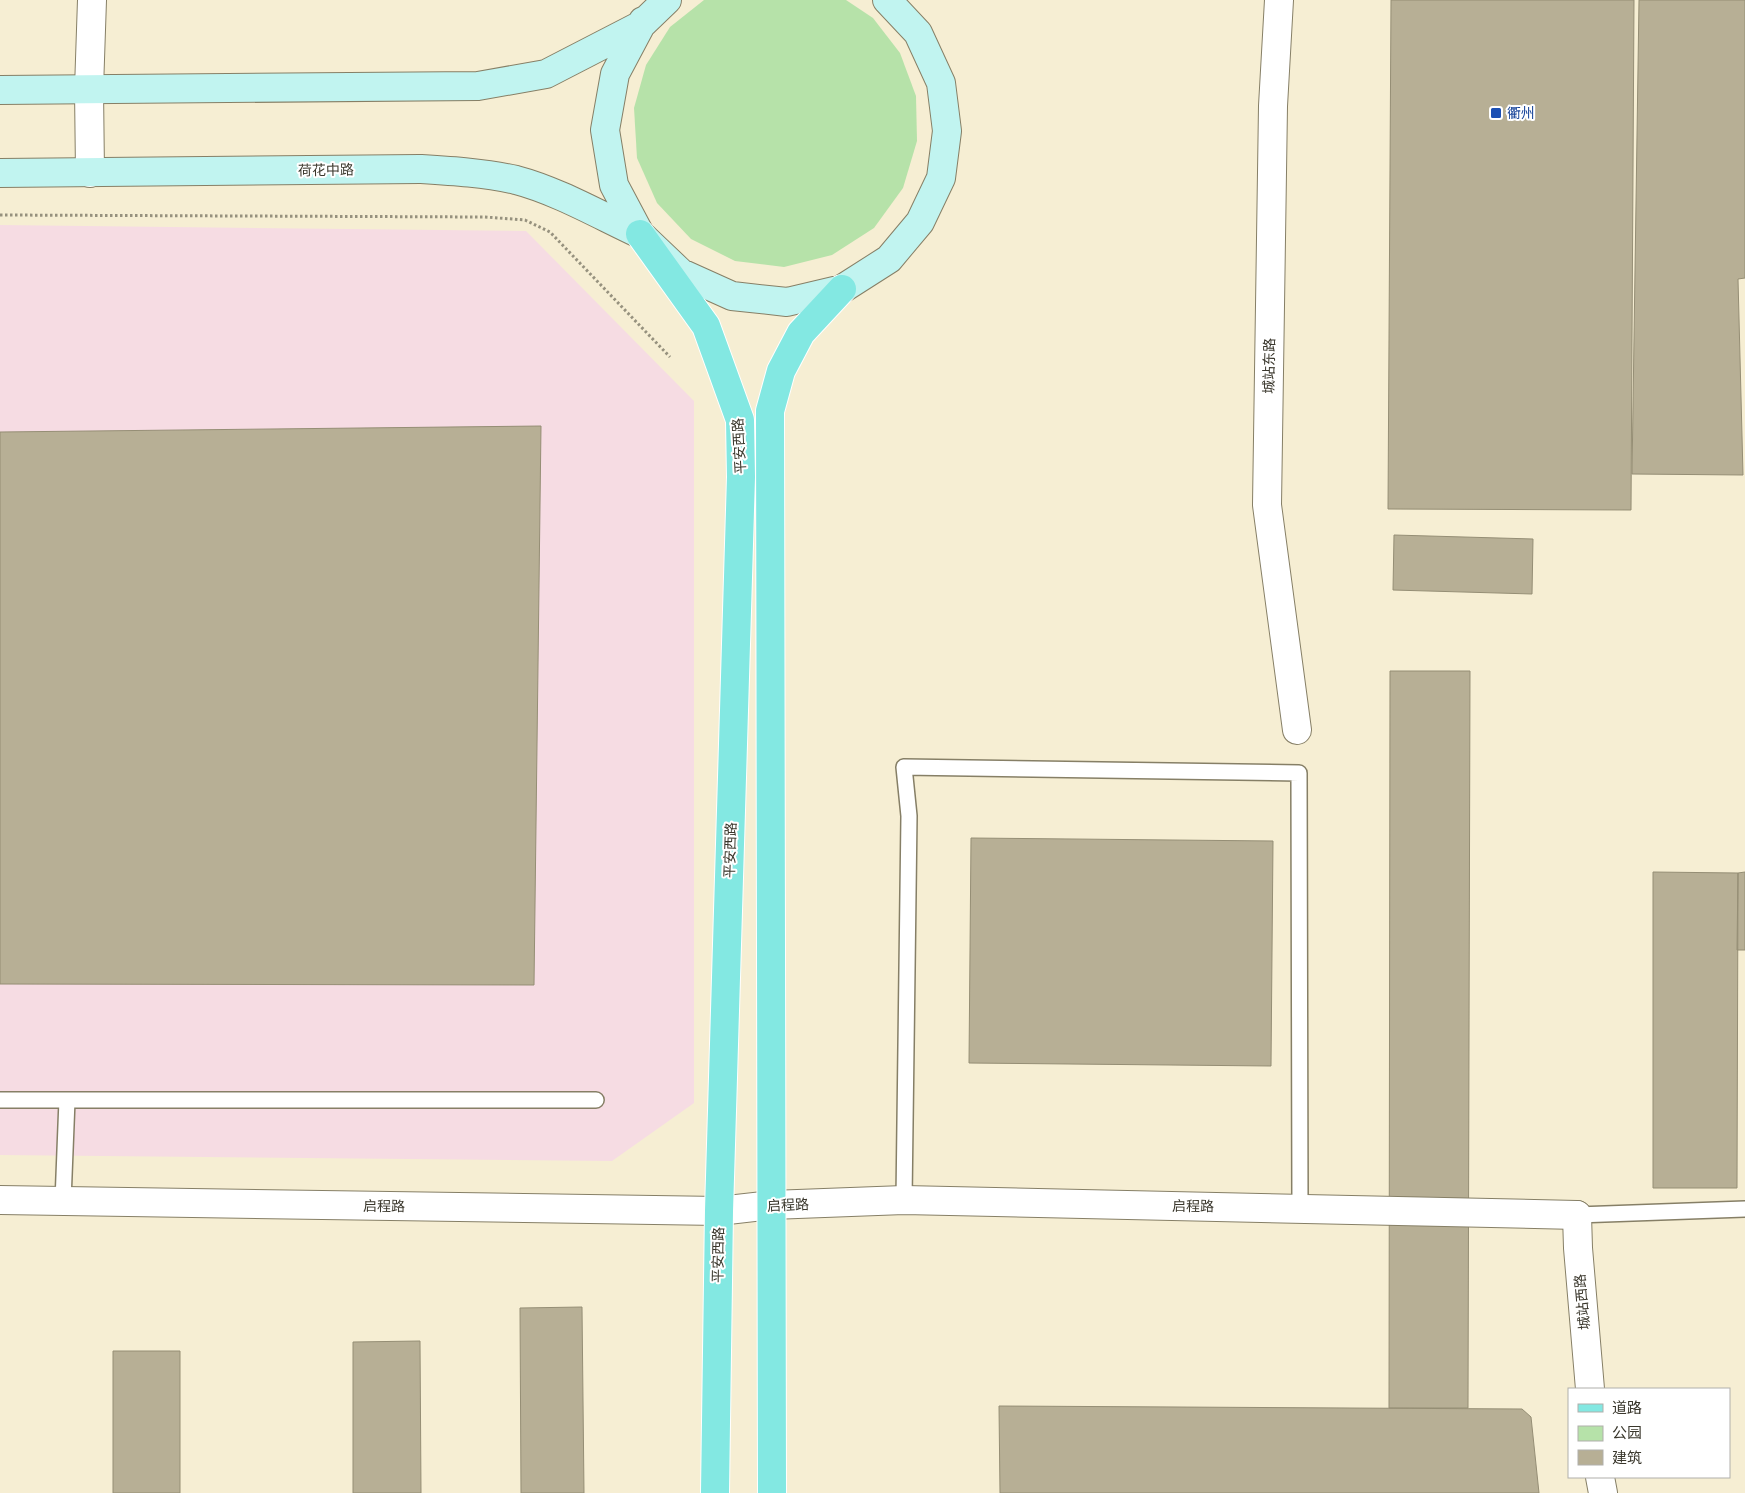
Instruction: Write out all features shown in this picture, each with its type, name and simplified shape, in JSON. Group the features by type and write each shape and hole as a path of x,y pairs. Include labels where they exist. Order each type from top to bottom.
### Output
{"main road":[{"path":"656,0 615,74 605,130 614,185 640,234 681,273 732,296 787,302 842,289"},
{"path":"0,90 478,86 546,74 641,25 667,0"},
{"path":"772,1493 770,411 780,370 801,333 842,289 889,259 920,222 941,178 947,131 941,83 918,33 887,0"},
{"name":"荷花中路","path":"0,174 420,169 469,172 516,180 551,192 640,234"},
{"name":"平安西路","path":"640,234 706,326 740,420 740,487 719,1211 715,1493"}],"street":[{"path":"90,173 88,89 92,0"},
{"name":"城站东路","path":"1279,0 1273,106 1267,505 1297,730"},
{"name":"启程路","path":"0,1200 719,1211 771,1205 904,1200 1577,1215"},
{"name":"城站西路","path":"1577,1215 1590,1388"},
{"path":"1600,1478 1603,1493"}],"lane":[{"path":"904,1200 909,816 904,767 1298,773 1300,1209"},
{"path":"0,1100 596,1100"},
{"path":"63,1201 67,1100"},
{"path":"1577,1215 1745,1209"}],"path":[{"path":"0,215 486,217 525,220 550,232 670,357"}],"shaded area":[{"path":"0,225 526,231 694,401 694,1103 612,1161 0,1155"}],"green space":[{"path":"704,0 846,0 873,18 900,53 916,96 917,141 903,188 874,228 832,255 784,267 735,261 691,239 657,203 637,158 634,108 646,65 670,27"}],"building":[{"path":"1391,0 1634,0 1631,510 1388,509"},
{"path":"1639,0 1745,0 1745,278 1738,279 1743,475 1632,474"},
{"path":"541,426 534,985 0,984 0,432"},
{"path":"1394,535 1533,539 1532,594 1393,590"},
{"path":"1390,671 1470,671 1468,1408 1389,1408"},
{"path":"971,838 1273,841 1271,1066 969,1063"},
{"path":"1653,872 1738,873 1737,1188 1653,1188"},
{"path":"1745,872 1745,950 1737,950 1738,873"},
{"path":"582,1307 584,1493 521,1493 520,1308"},
{"path":"420,1341 421,1493 353,1493 353,1342"},
{"path":"113,1351 180,1351 180,1493 113,1493"},
{"path":"999,1406 1522,1409 1531,1417 1539,1493 1000,1493"}],"place":[{"name":"衢州","path":"1496,113"}]}
